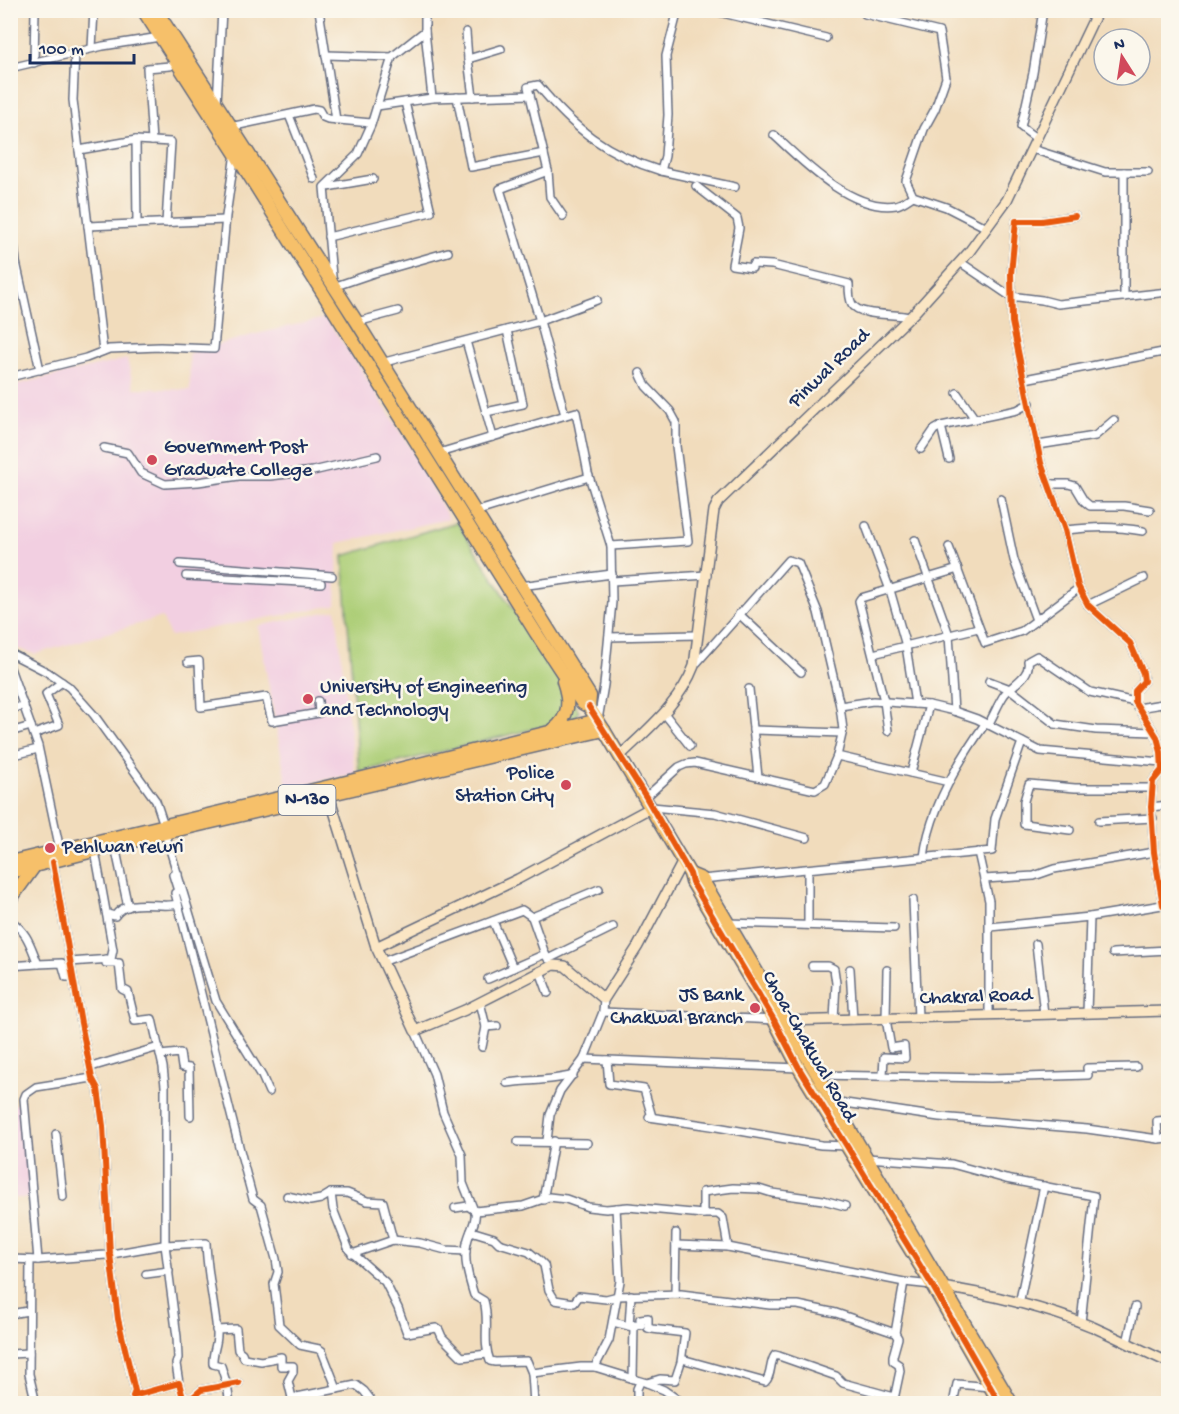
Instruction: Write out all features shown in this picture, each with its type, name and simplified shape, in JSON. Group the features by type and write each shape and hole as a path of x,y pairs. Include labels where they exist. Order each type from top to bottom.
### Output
{"highway":[{"path":"143,10 555,662 582,703 589,707 590,696 357,322 156,10"},
{"path":"552,731 564,718 568,705 565,686 555,662"},
{"name":"Choa-Chakwal Road","path":"589,707 683,861 696,877 692,882 779,1021 799,1068 846,1146 938,1286 1000,1404"},
{"name":"N-130","path":"329,791 552,731 601,725"},
{"name":"N-130","path":"10,862 329,791 601,725"},
{"name":"N-130","path":"10,872 115,846 164,829"},
{"path":"10,900 42,854"},
{"path":"696,877 727,923 779,1021 816,1075 867,1158 938,1286 1012,1404"}],"street":[{"path":"34,63 35,10"},
{"path":"92,48 94,10"},
{"path":"217,106 222,10"},
{"path":"319,10 336,120"},
{"path":"425,10 432,98"},
{"path":"661,171 665,156 669,115 666,56 678,10"},
{"path":"710,10 826,38"},
{"path":"863,10 865,14 939,32 946,78 924,129 906,181 913,196 946,207 987,228"},
{"path":"1037,139 1021,127 1033,73 1043,10"},
{"name":"Pinwal Road","path":"621,756 664,713 688,682 693,666 714,510 718,502 909,317 960,262 987,228 1007,200 1098,10"},
{"path":"1160,10 1168,13"},
{"path":"324,187 358,154 371,123 392,57 425,32"},
{"path":"466,32 473,97"},
{"path":"10,68 92,48 160,37"},
{"path":"468,59 501,49"},
{"path":"75,52 73,100 103,351"},
{"path":"326,55 392,57"},
{"path":"152,141 147,68 170,66"},
{"path":"563,216 550,197 548,171 528,87 538,85 580,130 600,145 639,165 735,187"},
{"path":"377,105 432,98 530,95"},
{"path":"457,98 471,166 544,153"},
{"path":"328,237 431,212 405,102"},
{"path":"230,126 314,109 319,110 323,117 371,123"},
{"path":"290,115 314,179"},
{"path":"774,135 823,180 861,200 882,205 898,205 913,196"},
{"path":"79,150 136,140 171,142 166,223"},
{"path":"136,140 137,224"},
{"path":"1032,149 1105,172 1148,172"},
{"path":"10,377 86,358 108,349 160,347 214,349 225,220 235,153"},
{"path":"548,171 500,189 540,321 565,415"},
{"path":"1124,172 1124,297"},
{"path":"324,187 374,178"},
{"path":"696,186 737,218 739,228 732,265 752,268 753,264 772,265 849,284 850,302 855,308 867,312 909,317"},
{"path":"324,187 333,287 448,252"},
{"path":"10,211 16,262 40,370"},
{"path":"990,927 1090,917 1166,904 1154,852 1151,807 1153,781 1162,770 1160,747 1154,732 1136,705 1135,691 1144,681 1143,673 1130,643 1088,605 1079,588 1065,530 1048,484 1038,445 1012,322 1010,296 1016,221 1027,222 1075,216"},
{"path":"88,226 225,220"},
{"path":"960,262 1010,296 1058,304 1168,292"},
{"path":"381,363 540,321 597,300"},
{"path":"357,322 398,311"},
{"path":"486,412 523,404 507,330"},
{"path":"466,341 493,437"},
{"path":"1025,379 1168,351"},
{"path":"611,546 688,541 678,466 676,422 670,411 646,386 640,373"},
{"path":"957,393 975,419"},
{"path":"921,449 934,430 941,426 1017,410 1029,403"},
{"path":"439,453 576,412 589,477 611,546 609,637 601,725"},
{"path":"1038,445 1095,436 1114,420"},
{"path":"941,426 950,459"},
{"path":"104,448 128,453 141,473 165,484 313,471 377,456"},
{"path":"475,512 589,477"},
{"path":"1048,484 1075,486 1090,506 1124,506 1150,510"},
{"path":"1001,499 1014,560 1036,620"},
{"path":"866,526 890,590 906,646 915,704"},
{"path":"1065,530 1119,526 1143,531"},
{"path":"915,540 949,635 954,711"},
{"path":"949,547 982,641 988,643 1022,631 1079,588"},
{"path":"376,947 518,879 649,802 680,767 686,764 695,763 815,790 825,784 837,756 843,733 840,706 818,612 798,563 788,560 693,666"},
{"path":"180,564 332,576"},
{"path":"888,731 884,701 859,601 861,598 958,569"},
{"path":"520,586 612,577 706,575"},
{"path":"186,576 321,582"},
{"path":"1088,605 1144,578"},
{"path":"739,614 801,672"},
{"path":"873,654 978,628"},
{"path":"609,637 697,635"},
{"path":"10,653 62,682 94,715 156,801 216,1001 262,1076 269,1092"},
{"path":"924,857 927,836 949,782 970,745 987,724 1005,694 1027,672 1028,661 1036,656 1090,692 1136,705 1168,703"},
{"path":"188,662 199,661 201,707 266,697 272,721 319,713 318,701"},
{"path":"10,668 34,734 60,850"},
{"path":"989,681 1010,689 1055,724 1096,730 1154,732"},
{"path":"34,734 59,725 46,694 62,682"},
{"path":"748,689 758,777"},
{"path":"840,706 873,701 929,705 954,711 987,724 1040,751 1161,762"},
{"path":"10,710 24,705"},
{"path":"911,773 929,705"},
{"path":"664,713 690,746"},
{"path":"10,732 31,726"},
{"path":"753,730 843,733"},
{"path":"696,877 808,869 992,851 995,819 1022,742"},
{"path":"1160,747 1168,746"},
{"path":"10,756 38,749"},
{"path":"837,756 949,782"},
{"path":"1070,830 1024,824 1024,801 1029,784 1075,788 1152,788"},
{"path":"329,791 376,947 434,1074 443,1112 462,1155 463,1183 474,1209 476,1221 466,1244 466,1264 474,1295 484,1301 488,1312 485,1337 490,1360 495,1362 527,1361 532,1373 534,1404"},
{"path":"649,802 716,813 807,838"},
{"path":"1151,807 1168,806"},
{"path":"1099,821 1153,818"},
{"path":"115,846 128,907"},
{"path":"70,962 111,959 113,950 95,851"},
{"path":"978,852 989,901 989,1016"},
{"path":"984,879 1034,876 1054,869 1154,852"},
{"path":"543,1200 552,1163 550,1115 560,1091 584,1059 603,1012 604,999 638,946 683,861"},
{"path":"53,862 92,1078 98,1089 103,1126 110,1254 118,1319 135,1391 133,1400"},
{"path":"808,869 808,925"},
{"path":"178,874 173,875 178,891 175,893 203,994 226,1101 253,1199 261,1204 276,1259 278,1272 274,1284 279,1325 300,1345 319,1348 322,1351 337,1389"},
{"path":"531,917 599,889"},
{"path":"913,900 918,1018"},
{"path":"107,914 115,916 119,910 140,905 178,904"},
{"path":"382,962 522,910 531,917 548,959 613,927"},
{"path":"1087,1012 1090,917"},
{"path":"10,920 22,929 38,964"},
{"path":"493,921 513,968"},
{"path":"727,923 894,928"},
{"path":"1036,944 1044,1014"},
{"path":"1113,952 1168,950"},
{"path":"488,979 545,954"},
{"path":"106,959 106,963 119,963 122,989 128,992 135,1021 152,1019 160,1051 166,1103 165,1245 178,1358 176,1364 183,1398 195,1400 201,1390 239,1383"},
{"path":"10,966 62,963 66,977 73,977"},
{"path":"416,1031 553,965 565,966 604,999"},
{"path":"812,966 828,966 834,969 836,983 834,1020"},
{"path":"850,969 853,1020"},
{"path":"883,1075 884,1057 905,1058 904,1046 891,1047 886,1019 887,970"},
{"path":"540,971 548,993"},
{"path":"10,982 13,994 10,994"},
{"path":"480,1002 486,1027 482,1047"},
{"name":"Chakral Road","path":"779,1021 1168,1011"},
{"path":"603,1012 779,1021"},
{"path":"486,1027 497,1026"},
{"path":"91,1067 160,1051 180,1053 182,1067 189,1068 190,1116"},
{"path":"584,1059 799,1068"},
{"path":"607,1060 609,1084 644,1089 650,1117 711,1125 821,1145 846,1146"},
{"path":"816,1075 990,1078 1088,1075 1087,1068 1136,1067"},
{"path":"507,1083 558,1079 573,1075"},
{"path":"36,1404 29,1374 28,1311 34,1260 24,1100 26,1094 36,1087 92,1078"},
{"path":"832,1101 939,1117 1087,1129 1158,1139 1168,1138"},
{"path":"1158,1139 1157,1121 1168,1120"},
{"path":"56,1134 63,1197"},
{"path":"518,1142 587,1143"},
{"path":"867,1158 952,1164 1006,1179 1094,1196 1081,1323"},
{"path":"1019,1304 1044,1186"},
{"path":"702,1214 703,1192 734,1188 759,1189 824,1200 845,1206"},
{"path":"286,1196 310,1201 321,1199 332,1193 347,1193 367,1202 383,1202 393,1240"},
{"path":"332,1193 333,1209 352,1254 385,1282 407,1333 436,1328 462,1357 488,1354"},
{"path":"455,1208 523,1206 549,1197 566,1199 588,1206 718,1214 721,1215 728,1247"},
{"path":"595,1367 609,1340 620,1281 616,1208"},
{"path":"471,1231 529,1252 544,1264 549,1290 555,1300 574,1303 579,1296 606,1299 618,1296 675,1294 770,1305 798,1305 836,1313 895,1333"},
{"path":"675,1294 676,1233"},
{"path":"352,1254 393,1240 420,1243 446,1250 466,1251"},
{"path":"10,1259 34,1260 110,1254 165,1245 206,1243 206,1262 217,1345 212,1353 213,1364 221,1366 230,1404"},
{"path":"676,1245 728,1247 904,1282 968,1290 1081,1323 1168,1362"},
{"path":"146,1274 169,1271"},
{"path":"682,1359 765,1382 768,1379 773,1358 779,1356 836,1376 843,1383 893,1400 900,1368 893,1361 898,1338 895,1333 904,1282"},
{"path":"632,1295 631,1326 640,1381 637,1389 637,1404"},
{"path":"1127,1343 1135,1307"},
{"path":"10,1314 28,1311"},
{"path":"613,1322 631,1326 641,1324 640,1319 648,1318 648,1328 685,1333 682,1359 675,1380 640,1381"},
{"path":"216,1330 236,1329 238,1350 244,1358 261,1360 281,1357 281,1366 293,1366 293,1372 288,1381 292,1398 305,1400 356,1385 364,1390 374,1404"},
{"path":"10,1354 29,1353"},
{"path":"532,1373 595,1367 664,1390 684,1404"},
{"path":"133,1400 179,1383"},
{"path":"953,1404 957,1384 990,1387"}],"shaded area":[{"path":"325,318 357,363 413,452 449,519 338,543 336,605 170,636 162,617 35,654 13,647 11,638 10,386 127,359 134,388 190,390 189,353"},
{"path":"336,610 355,774 287,787 258,626"},
{"path":"20,1104 32,1198 11,1198 10,1105"}],"green space":[{"path":"457,522 579,711 573,719 359,772 343,556"}],"cycle path":[{"path":"1075,216 1042,221 1016,221 1011,274 1012,322 1041,463 1065,530 1078,586 1088,605 1130,643 1143,673 1144,681 1135,691 1135,702 1157,737 1161,752 1162,770 1153,781 1151,807 1154,852 1163,905"},
{"path":"589,707 646,797 690,874 692,882 774,1020 799,1068 932,1285 1000,1404"},
{"path":"53,862 81,1023 92,1078 98,1089 103,1126 110,1254 118,1319 135,1391 133,1396 179,1383 183,1398 193,1397 201,1390 239,1383"}],"place":[{"name":"Government Post Graduate College","path":"152,460"},
{"name":"University of Engineering and Technology","path":"308,699"},
{"name":"Police Station City","path":"566,785"},
{"name":"Pehlwan rewri","path":"50,848"},
{"name":"JS Bank Chakwal Branch","path":"755,1008"}]}
